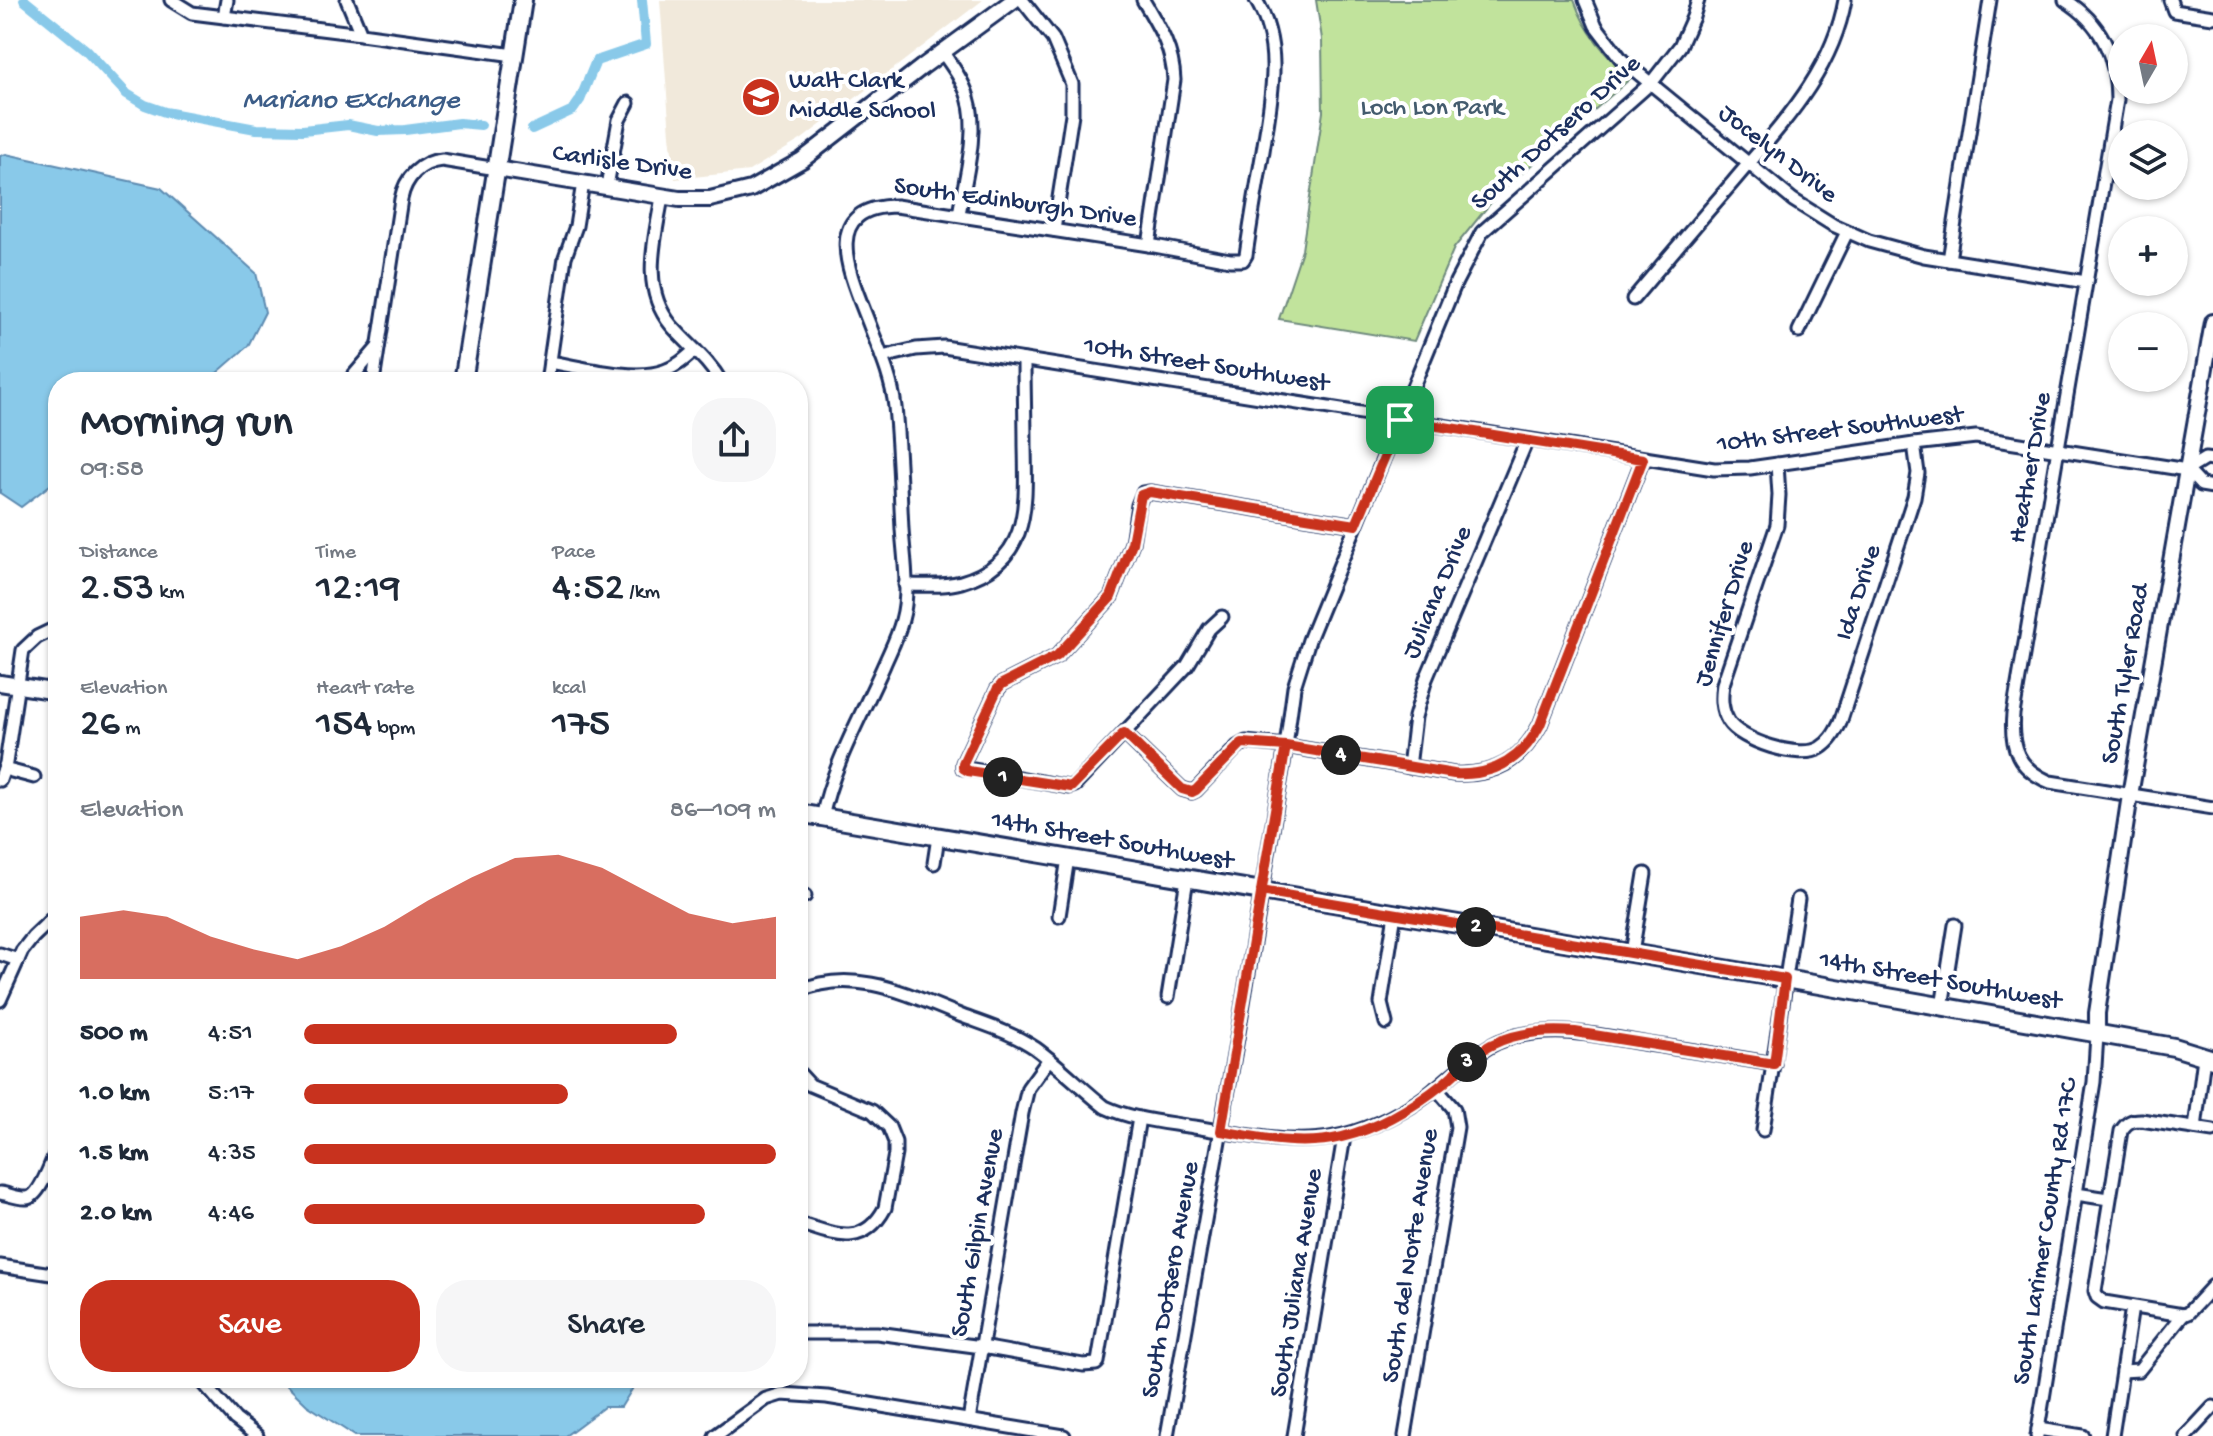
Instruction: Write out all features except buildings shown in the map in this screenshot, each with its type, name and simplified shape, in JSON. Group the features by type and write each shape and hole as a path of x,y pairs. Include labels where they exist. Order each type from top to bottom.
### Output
{"main road":[{"path":"465,372 523,0"},
{"name":"14th Street Southwest","path":"808,815 1785,979 2210,1054"}],"street":[{"path":"171,0 192,13 514,55"},
{"path":"224,17 227,0"},
{"path":"347,0 360,33"},
{"name":"Carlisle Drive","path":"497,169 662,197 710,199 751,189 802,160 1014,0"},
{"path":"1022,0 1053,39 1072,84 1072,114 1054,230"},
{"path":"1143,0 1166,40 1174,80 1149,245"},
{"name":"South Edinburgh Drive","path":"822,818 830,785 899,630 905,585 895,406 882,357 847,266 846,241 852,221 863,212 880,206 906,207 1240,261 1245,257 1273,79 1273,45 1266,19 1256,0"},
{"name":"Jocelyn Drive","path":"1585,0 1596,26 1622,60 1812,213 1847,232 1894,249 2086,282"},
{"name":"South Dotsero Drive","path":"1221,1131 1294,687 1309,640 1456,282 1482,232 1652,82 1680,46 1698,0"},
{"path":"1633,299 1804,97 1836,35 1845,0"},
{"path":"1949,260 1990,0"},
{"name":"Heather Drive","path":"2065,0 2083,13 2099,31 2111,55 2117,87 2115,115 2011,732 2017,755 2039,778 2213,808"},
{"path":"2170,0 2174,11 2213,17"},
{"path":"943,53 965,90 972,123 959,214"},
{"path":"607,186 619,120 628,103"},
{"path":"374,372 401,199 409,178 418,169 442,160 497,169"},
{"path":"548,372 565,257 576,226 583,183"},
{"path":"662,197 652,260 653,284 661,310 670,324 714,372"},
{"path":"1799,331 1847,232"},
{"name":"South Tyler Road","path":"2097,1035 2097,1013 2130,795 2210,353 2213,322"},
{"path":"357,372 378,347"},
{"name":"10th Street Southwest","path":"882,357 916,349 944,347 1714,469 1737,469 1976,437 2187,470 2201,485 2213,487"},
{"path":"659,372 668,370 695,350"},
{"path":"905,585 950,584 977,576 1007,552 1017,536 1026,501 1024,360"},
{"path":"550,362 616,372"},
{"name":"Juliana Drive","path":"1409,767 1415,717 1426,679 1527,440"},
{"name":"Ida Drive","path":"1821,748 1831,739 1840,723 1914,497 1918,473 1914,444"},
{"path":"1124,733 1182,789 1192,792 1242,743 1286,746 1454,774 1481,773 1504,765 1526,748 1546,710 1643,459"},
{"path":"2187,470 2205,459 2213,460"},
{"name":"Jennifer Drive","path":"1777,464 1777,525 1723,684 1722,707 1731,726 1746,737 1798,753 1821,748"},
{"path":"1222,617 1209,629 1187,666 1071,787 963,768 1002,684 1057,656 1111,597 1132,543 1141,495 1150,492 1356,525"},
{"path":"34,777 2,775 23,650 48,632"},
{"path":"0,683 48,690"},
{"path":"934,863 938,837"},
{"path":"1059,916 1068,858"},
{"path":"1632,953 1645,874"},
{"path":"1168,997 1187,879"},
{"path":"1763,1130 1798,899"},
{"path":"1386,1023 1381,1003 1395,914"},
{"path":"0,1000 18,960 33,937 48,923"},
{"path":"1942,1007 1955,925"},
{"path":"0,954 18,960"},
{"path":"808,987 835,981 882,985 1022,1040 1105,1107 1139,1118 1294,1141 1344,1137 1370,1128 1436,1088 1490,1046 1512,1037 1575,1032 1774,1064"},
{"name":"South Larimer County Rd 17C","path":"2038,1432 2094,1082 2097,1035"},
{"path":"2195,1128 2210,1054"},
{"name":"South Gilpin Avenue","path":"969,1420 1025,1096 1049,1059"},
{"path":"808,1083 878,1115 892,1132 895,1154 885,1208 867,1230 840,1236 808,1226"},
{"name":"South del Norte Avenue","path":"1405,1436 1457,1127 1454,1109 1436,1088"},
{"path":"808,1333 877,1333 1083,1365 1098,1362 1139,1118"},
{"path":"2183,1315 2104,1302 2097,1297 2095,1291 2109,1199 2121,1131 2126,1123 2141,1120 2213,1131"},
{"name":"South Dotsero Avenue","path":"1167,1436 1221,1131"},
{"name":"South Juliana Avenue","path":"1294,1436 1344,1137"},
{"path":"0,1193 33,1197 48,1169"},
{"path":"2076,1194 2109,1199"},
{"path":"0,1266 48,1273"},
{"path":"2122,1371 2139,1370 2183,1315 2213,1286"},
{"path":"2112,1436 2132,1307"},
{"path":"206,1388 235,1419 257,1436"},
{"path":"715,1436 766,1399 782,1394 827,1397 1064,1436"},
{"path":"2186,1436 2213,1407"},
{"path":"2038,1432 2083,1436"}],"shaded area":[{"name":"Walt Clark Middle School","path":"660,0 983,0 802,139 749,171 675,179"}],"green space":[{"name":"Loch Lon Park","path":"1316,0 1574,0 1597,43 1631,78 1497,195 1454,248 1414,341 1279,319 1302,250 1323,112 1322,39"}],"water":[{"path":"6,154 161,188 256,273 265,312 248,346 218,372 48,372 48,487 21,507 0,493 0,156"},
{"path":"289,1388 633,1388 621,1407 604,1407 565,1436 355,1436 307,1405"}],"waterway":[{"name":"Mariano Exchange","path":"24,0 86,50 127,94 165,112 256,129 303,130 348,125 378,131 459,123 481,125"},
{"name":"Mariano Exchange","path":"532,129 573,110 596,61 646,44 642,0"}],"place":[{"name":"Walt Clark Middle School","path":"761,97"}],"route":[{"path":"1400,420 1356,525 1143,493 1132,543 1111,597 1057,656 1002,684 963,768 1071,787 1124,733 1182,789 1192,792 1242,743 1286,746 1261,891 1785,979 1774,1064 1575,1032 1547,1032 1512,1037 1490,1046 1418,1102 1370,1128 1344,1137 1294,1141 1221,1131 1261,891 1280,783 1286,746 1470,775 1504,765 1519,755 1540,725 1643,459 1400,420"}]}
